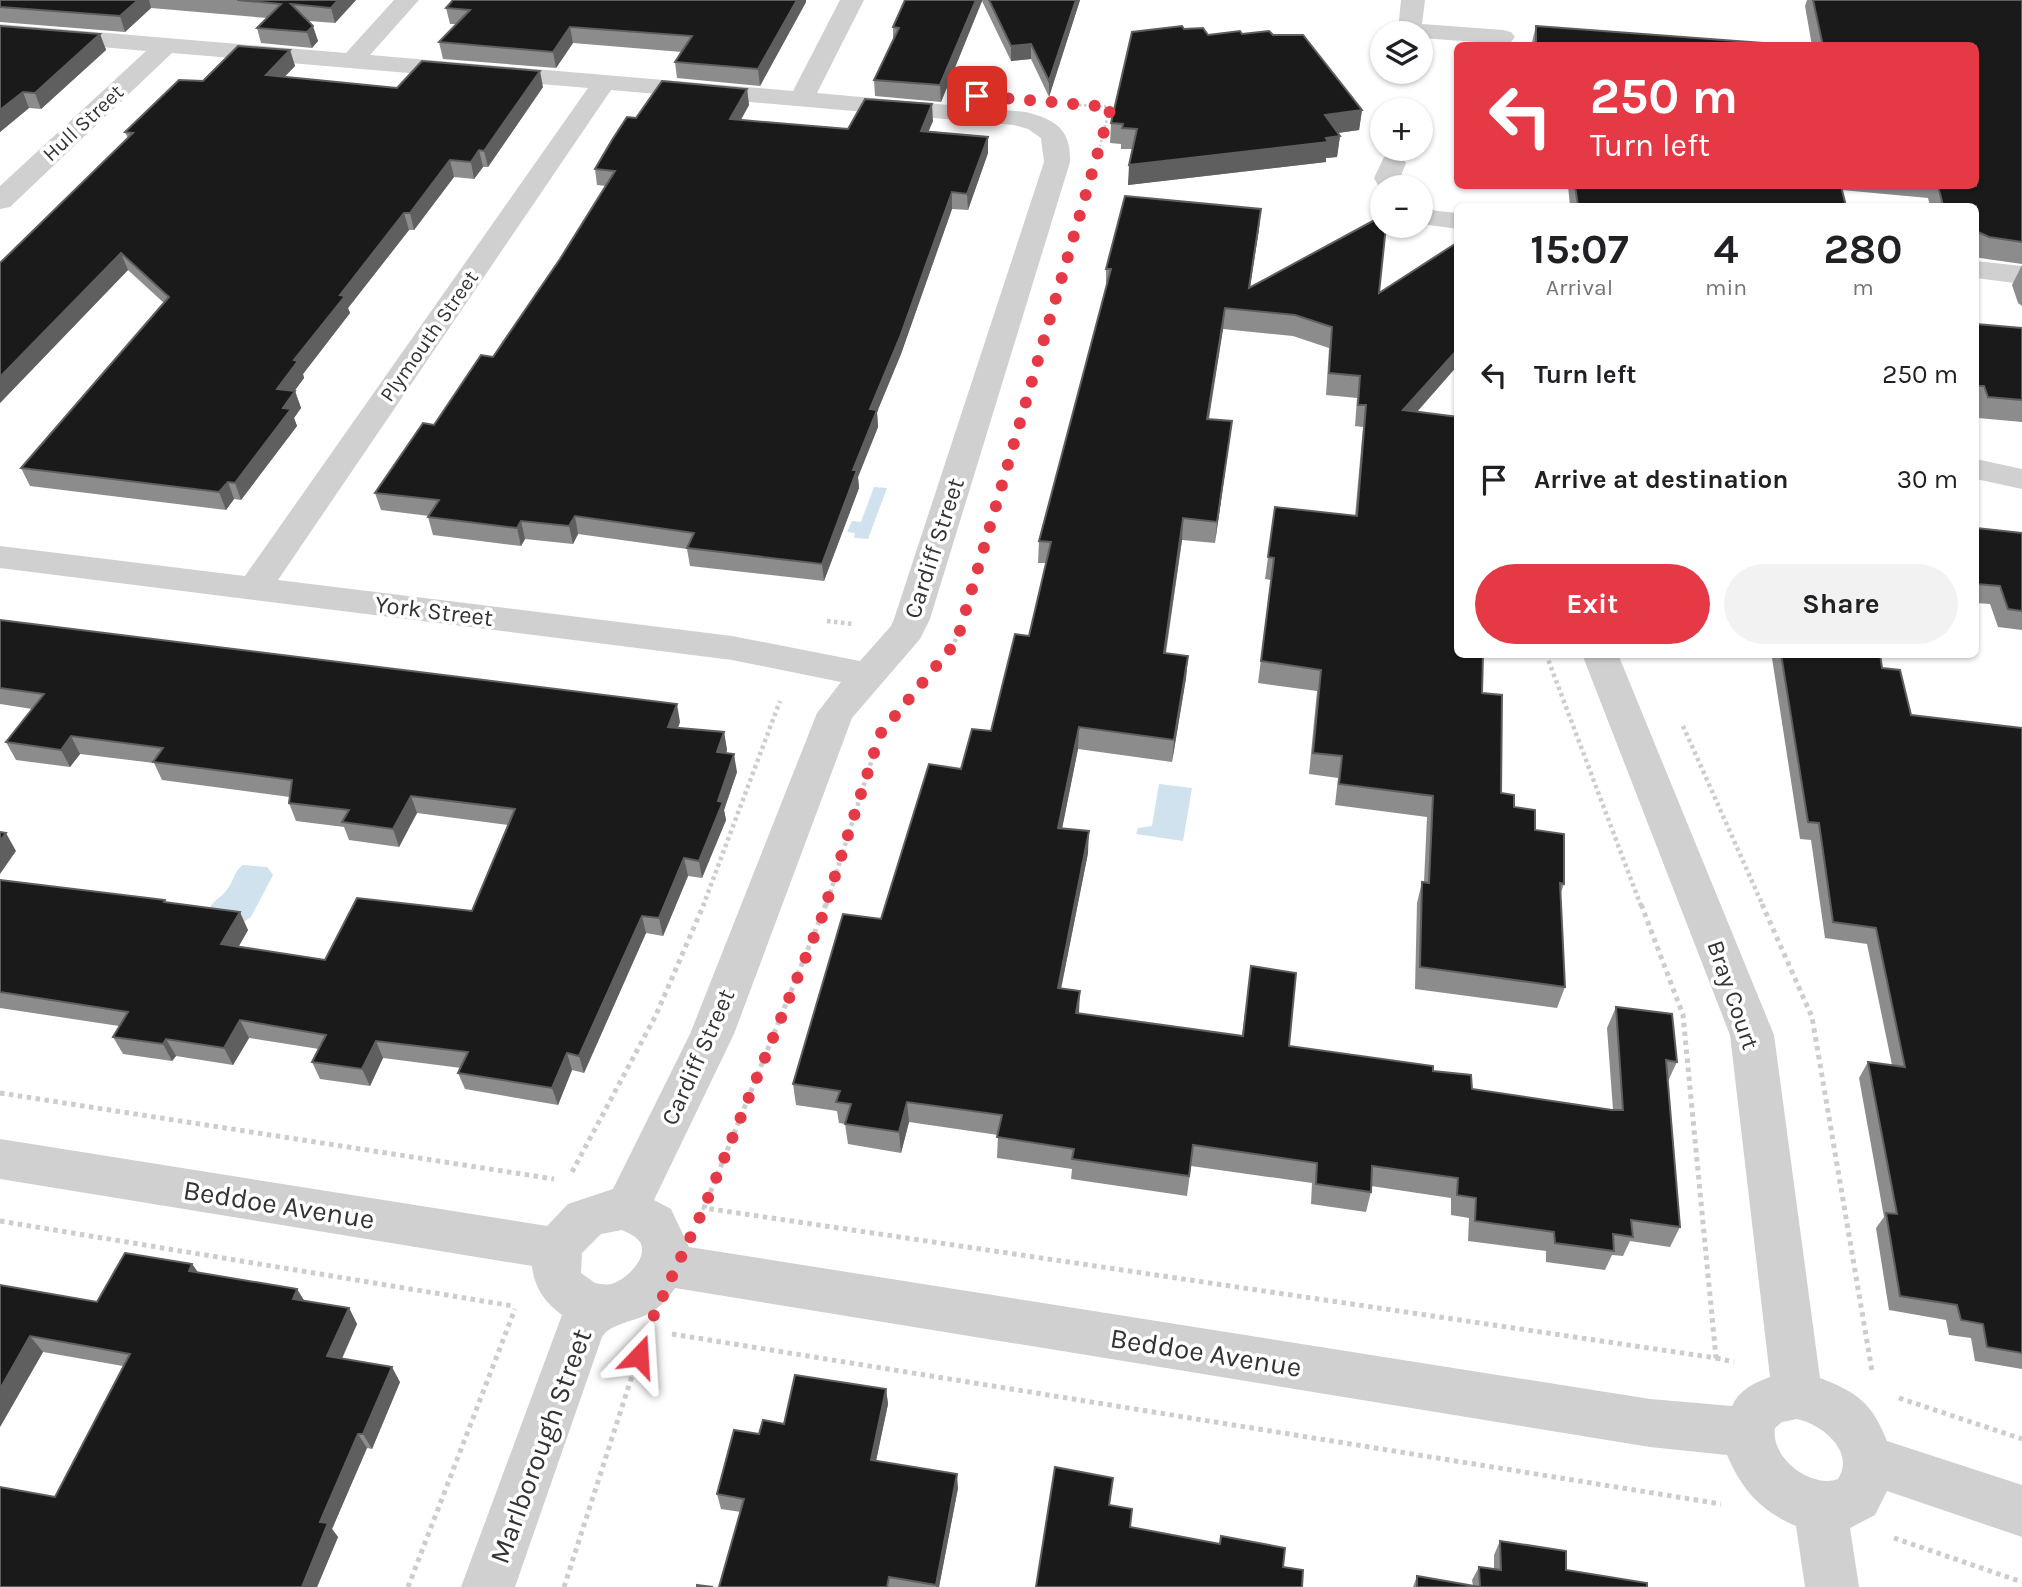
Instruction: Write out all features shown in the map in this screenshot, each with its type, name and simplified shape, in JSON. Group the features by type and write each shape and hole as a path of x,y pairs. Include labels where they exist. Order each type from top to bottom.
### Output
{"street":[{"path":"353,60 407,0"},
{"path":"801,99 852,0"},
{"path":"1413,0 1410,30 1503,37"},
{"name":"Cardiff Street","path":"0,32 353,60 1017,119 1053,132 1059,144 1057,162 907,631 866,674 835,713 712,1034 626,1209"},
{"name":"Hull Street","path":"0,201 166,45"},
{"name":"Plymouth Street","path":"254,589 604,83"},
{"path":"1433,219 1454,221"},
{"path":"1979,270 2022,275"},
{"path":"1979,470 2022,479"},
{"name":"York Street","path":"0,557 732,648 866,674"},
{"name":"Bray Court","path":"1602,658 1752,1035 1797,1395"},
{"name":"Beddoe Avenue","path":"0,1159 559,1249"},
{"path":"626,1209 642,1214 654,1222 663,1234 671,1266 629,1302 594,1307 566,1292 558,1280 555,1265 559,1249 566,1235 593,1214 626,1209"},
{"name":"Beddoe Avenue","path":"671,1266 1636,1420 1748,1432"},
{"name":"Marlborough Street","path":"488,1587 581,1327 594,1307"},
{"path":"1820,1518 1835,1507 1850,1501 1861,1490 1868,1477 1869,1460 1863,1441 1852,1424 1836,1410 1816,1399 1797,1395 1779,1396 1763,1404 1752,1416 1748,1432 1750,1451 1760,1471 1775,1488 1820,1518 1832,1587"},
{"path":"1869,1460 2022,1511"}],"path":[{"path":"1070,104 1111,107 1098,154"},
{"path":"0,1093 567,1181 656,1015 713,883 783,692 854,632 857,625"},
{"path":"948,651 957,641 961,628"},
{"path":"704,1208 1716,1358 1683,1015 1548,658"},
{"path":"671,1266 704,1208 822,917 876,746"},
{"path":"0,1221 516,1306 408,1587"},
{"path":"661,1332 1726,1505"},
{"path":"564,1587 643,1343"},
{"path":"1887,1394 2022,1440"},
{"path":"1820,1518 1897,1538 2022,1582"}],"water":[{"path":"874,487 887,488 868,539 854,538 855,533 847,532 852,521 861,522"},
{"path":"1159,784 1192,788 1183,841 1136,834 1138,828 1152,826"},
{"path":"243,865 267,867 273,875 251,917 242,923 209,909 226,891"}],"building":[{"path":"0,0 138,0 120,16 0,7"},
{"path":"237,0 338,0 331,8 291,4 313,26 307,32 257,28 281,4"},
{"path":"453,0 797,0 758,69 675,62 692,36 570,27 553,52 439,42 470,10 446,8"},
{"path":"905,0 976,0 940,85 874,80 899,28 893,27"},
{"path":"989,0 1076,0 1049,81 1031,44 1011,46"},
{"path":"1813,0 2022,0 2022,242 1989,237 1979,232 1979,203 1942,203 1939,189 1979,189 1979,42 1822,42"},
{"path":"0,26 100,34 35,93 23,92 0,110"},
{"path":"1182,26 1184,29 1203,28 1208,35 1269,31 1273,35 1303,35 1362,110 1325,115 1340,136 1326,138 1328,142 1129,165 1137,129 1122,128 1123,124 1111,123 1132,32"},
{"path":"1536,26 1749,42 1536,42"},
{"path":"238,46 290,50 266,75 397,88 422,61 540,71 484,151 479,150 471,162 450,160 410,213 404,213 340,295 345,296 294,360 298,361 277,389 295,391 283,408 291,409 235,483 228,482 219,492 21,468 169,297 121,253 0,377 0,263 133,133 125,132 179,80 203,81"},
{"path":"662,81 747,89 730,119 848,129 865,99 932,104 921,131 988,137 967,194 952,192 900,337 870,409 877,410 853,470 857,470 822,564 687,548 694,533 575,516 569,526 521,521 517,528 428,517 439,500 375,493 423,423 434,425 481,355 493,357 560,259 615,171 595,169 612,140 627,117 636,118"},
{"path":"1575,189 1842,189 1845,203 1578,203"},
{"path":"1125,196 1261,209 1249,288 1370,222 1370,238 1385,238 1379,293 1454,245 1454,353 1403,410 1454,416 1454,658 1483,658 1482,693 1502,695 1501,793 1514,795 1514,807 1535,810 1535,830 1564,834 1564,884 1560,883 1565,987 1420,967 1422,882 1429,883 1433,796 1339,784 1342,756 1313,753 1321,670 1261,661 1274,558 1268,557 1275,507 1357,516 1366,405 1358,405 1360,376 1329,373 1332,327 1295,315 1225,308 1207,419 1232,421 1217,522 1183,518 1164,653 1188,656 1174,740 1079,727 1058,828 1089,831 1058,988 1080,991 1076,1013 1243,1036 1251,966 1296,973 1289,1046 1433,1066 1433,1071 1471,1075 1472,1089 1612,1110 1623,1110 1616,1007 1672,1014 1677,1062 1666,1060 1680,1227 1631,1220 1633,1237 1613,1234 1614,1251 1555,1243 1554,1232 1475,1221 1476,1198 1457,1195 1458,1178 1372,1166 1371,1192 1316,1184 1317,1163 1193,1145 1189,1176 1072,1159 1074,1149 997,1137 1002,1115 907,1102 899,1132 845,1124 851,1104 836,1102 840,1091 793,1084 843,914 881,919 929,764 961,769 972,729 991,731 1015,634 1029,636 1051,542 1039,541 1111,269 1106,269"},
{"path":"1979,324 2022,328 2022,400 1988,397 1984,386 1979,386"},
{"path":"1979,528 2022,533 2022,611 2008,609 2000,586 1979,584"},
{"path":"0,620 677,704 668,727 724,732 717,752 734,754 718,801 723,802 699,861 684,858 659,918 642,916 579,1056 567,1053 552,1088 458,1073 468,1052 376,1041 362,1069 312,1062 326,1035 240,1020 224,1048 166,1039 163,1044 113,1037 128,1012 0,992 0,880 240,912 221,944 325,960 357,898 472,911 515,809 411,796 393,829 342,822 349,810 289,803 292,780 153,762 163,748 71,736 61,750 6,742 44,694 0,688"},
{"path":"1782,658 1881,658 1882,668 1900,670 1911,715 2022,728 2022,1353 1987,1347 1983,1324 1961,1320 1957,1305 1900,1296 1886,1213 1897,1214 1868,1062 1905,1067 1876,928 1833,922 1819,823 1808,822"},
{"path":"125,1253 192,1264 189,1271 297,1289 293,1299 349,1308 327,1356 392,1367 363,1434 358,1434 320,1522 328,1523 302,1587 0,1587 0,1487 55,1497 130,1354 30,1336 0,1389 0,1285 97,1302"},
{"path":"795,1375 886,1389 871,1460 957,1474 936,1585 889,1577 887,1587 719,1587 744,1499 717,1494 734,1430 759,1434 763,1420 784,1424"},
{"path":"1055,1467 1113,1478 1109,1505 1132,1509 1130,1527 1220,1544 1221,1536 1285,1548 1283,1567 1303,1570 1302,1587 1036,1587"},
{"path":"1500,1541 1566,1551 1566,1570 1647,1583 1647,1587 1480,1587 1479,1567 1501,1570"},
{"path":"1417,1576 1480,1587 1417,1587"}],"route":[{"path":"639,1356 647,1330 704,1208 822,917 880,734 957,641 1111,107 977,96"}]}
